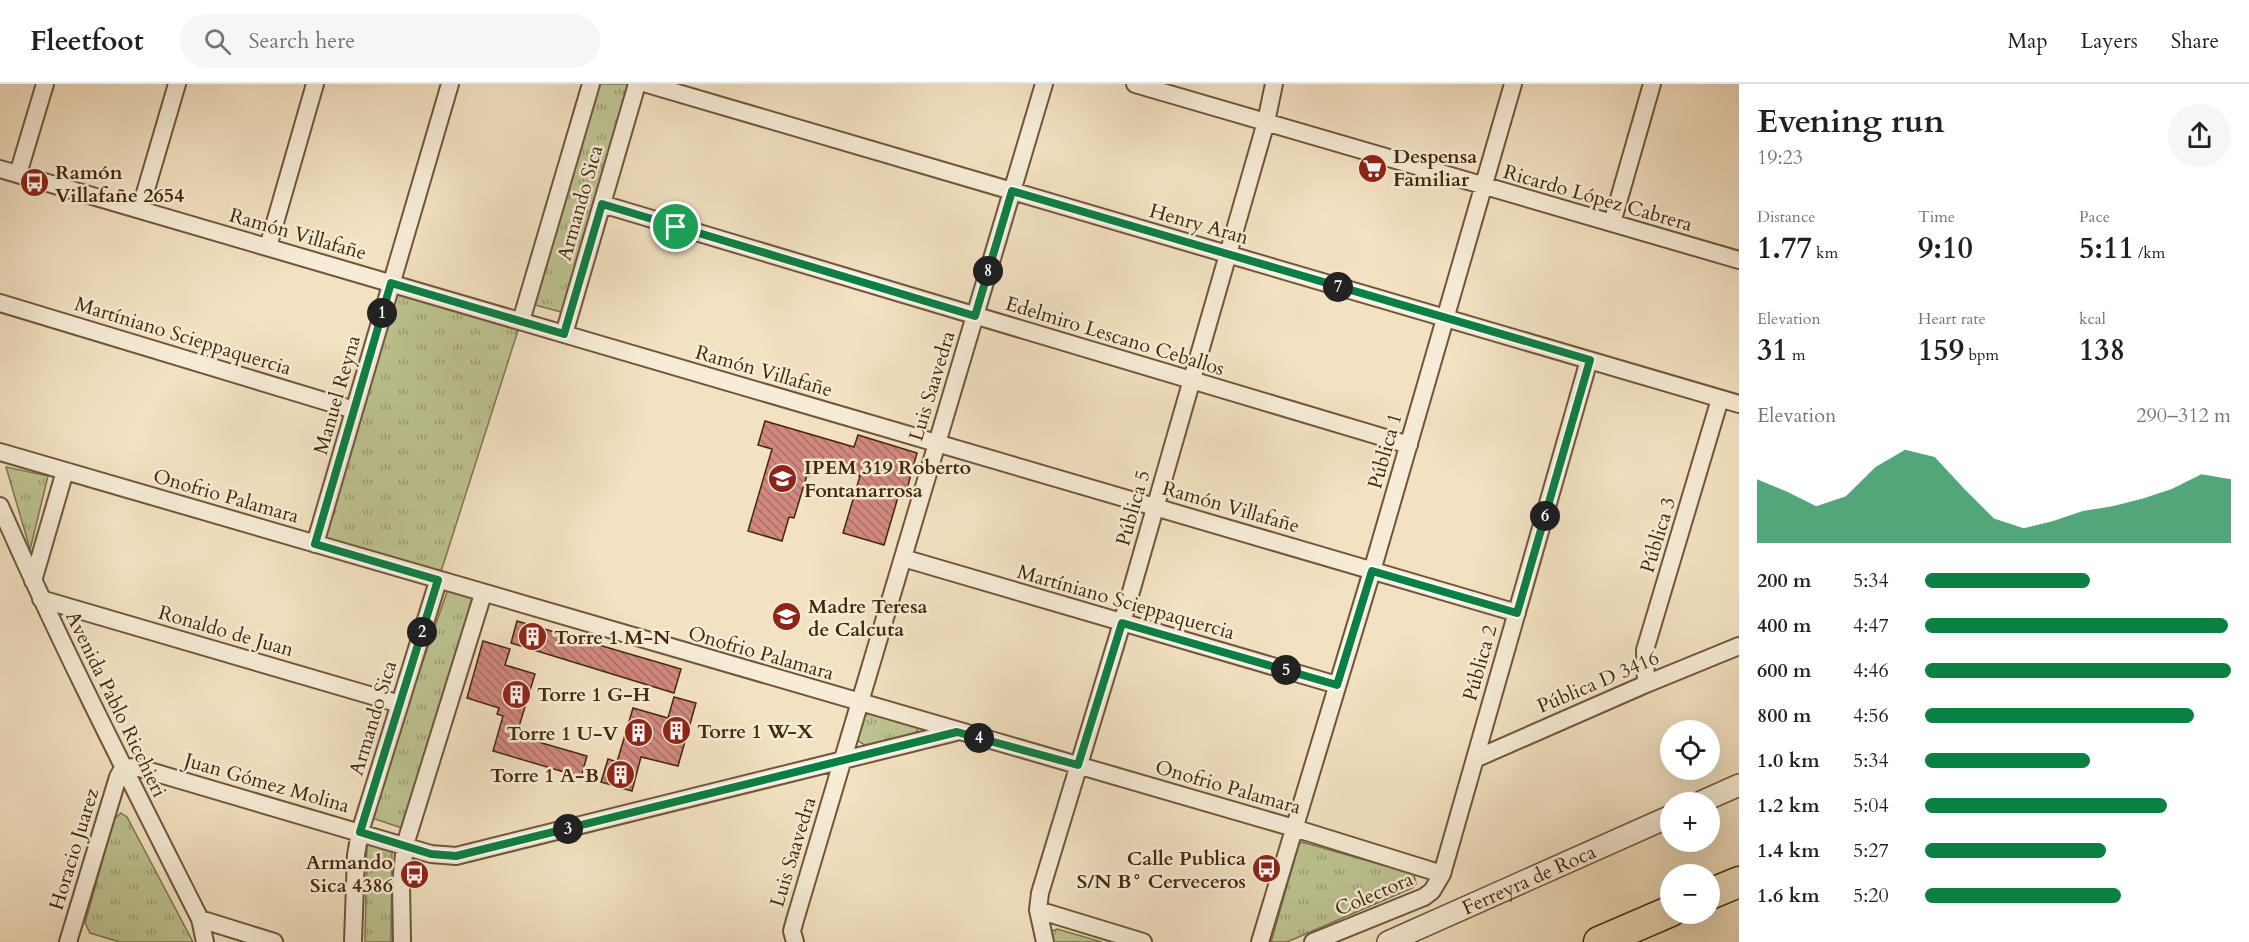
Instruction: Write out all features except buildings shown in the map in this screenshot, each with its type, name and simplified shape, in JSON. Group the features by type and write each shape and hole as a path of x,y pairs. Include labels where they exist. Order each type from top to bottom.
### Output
{"highway":[{"path":"1720,890 1739,882"},
{"path":"1599,942 1660,916"}],"street":[{"path":"18,174 45,84"},
{"path":"140,210 177,84"},
{"path":"268,247 315,84"},
{"name":"Manuel Reyna","path":"315,544 450,84"},
{"name":"Armando Sica","path":"521,321 591,84"},
{"name":"Armando Sica","path":"564,334 637,84"},
{"name":"Henry Aran","path":"647,84 1739,404"},
{"name":"Luis Saavedra","path":"795,942 792,931 795,920 1044,84"},
{"name":"Ricardo López Cabrera","path":"1135,84 1739,260"},
{"name":"Pública 5","path":"1045,942 1038,910 1040,893 1122,623 1266,122 1274,84"},
{"name":"Pública 1","path":"1260,942 1372,571 1513,84"},
{"path":"1612,223 1652,84"},
{"name":"Ramón Villafañe","path":"0,169 1517,613"},
{"name":"Edelmiro Lescano Ceballos","path":"602,204 1408,446"},
{"name":"Martíniano Scieppaquercia","path":"0,303 354,410"},
{"name":"Pública 2","path":"1442,874 1590,360"},
{"name":"Pública 3","path":"1646,684 1645,650 1720,399"},
{"name":"Onofrio Palamara","path":"0,452 957,732 1294,828 1442,874"},
{"path":"33,581 65,471"},
{"name":"Avenida Pablo Ricchieri","path":"0,506 41,599 200,919"},
{"name":"Martíniano Scieppaquercia","path":"903,558 1337,685"},
{"name":"Armando Sica","path":"353,942 356,855 360,832 438,580"},
{"path":"402,942 401,884 405,846 483,594"},
{"name":"Ronaldo de Juan","path":"41,599 400,704"},
{"name":"Pública D 3416","path":"1475,759 1739,646"},
{"name":"Juan Gómez Molina","path":"123,768 136,767 431,854 456,856 957,732"},
{"name":"Horacio Juarez","path":"75,940 118,777 123,768"},
{"path":"1720,794 1739,785"},
{"name":"Ferreyra de Roca","path":"1388,942 1660,821"},
{"name":"Colectora","path":"1313,942 1424,897 1432,891 1442,874"},
{"path":"1038,910 1143,942"},
{"path":"205,942 200,919 274,942"}],"green space":[{"path":"598,84 630,84 565,313 535,305"},
{"path":"391,283 521,321 438,581 315,544"},
{"path":"6,467 48,476 30,550 30,549"},
{"path":"448,589 476,596 402,828 372,818"},
{"path":"864,714 872,714 919,728 915,734 865,745 856,740"},
{"path":"121,813 127,817 193,942 120,942 90,933 85,923 114,819"},
{"path":"1302,842 1414,874 1416,884 1412,888 1287,942 1271,942 1299,844"},
{"path":"367,843 392,852 391,942 365,942"},
{"path":"1057,929 1102,942 1051,942 1052,931"}],"place":[{"name":"Despensa Familiar","path":"1372,168"},
{"name":"Ramón Villafañe 2654","path":"34,183"},
{"name":"IPEM 319 Roberto Fontanarrosa","path":"783,478"},
{"name":"Madre Teresa de Calcuta","path":"787,617"},
{"name":"Torre 1 M-N","path":"533,637"},
{"name":"Torre 1 G-H","path":"516,694"},
{"name":"Torre 1 W-X","path":"676,731"},
{"name":"Torre 1 U-V","path":"639,733"},
{"name":"Torre 1 A-B","path":"620,775"},
{"name":"Calle Publica S/N B° Cerveceros","path":"1267,869"},
{"name":"Armando Sica 4386","path":"414,874"}],"route":[{"path":"1012,191 1590,360 1517,613 1372,571 1337,685 1122,623 1078,765 957,732 456,856 431,854 360,832 438,580 315,544 391,283 564,334 602,204 676,227 975,316 1012,191"}]}
